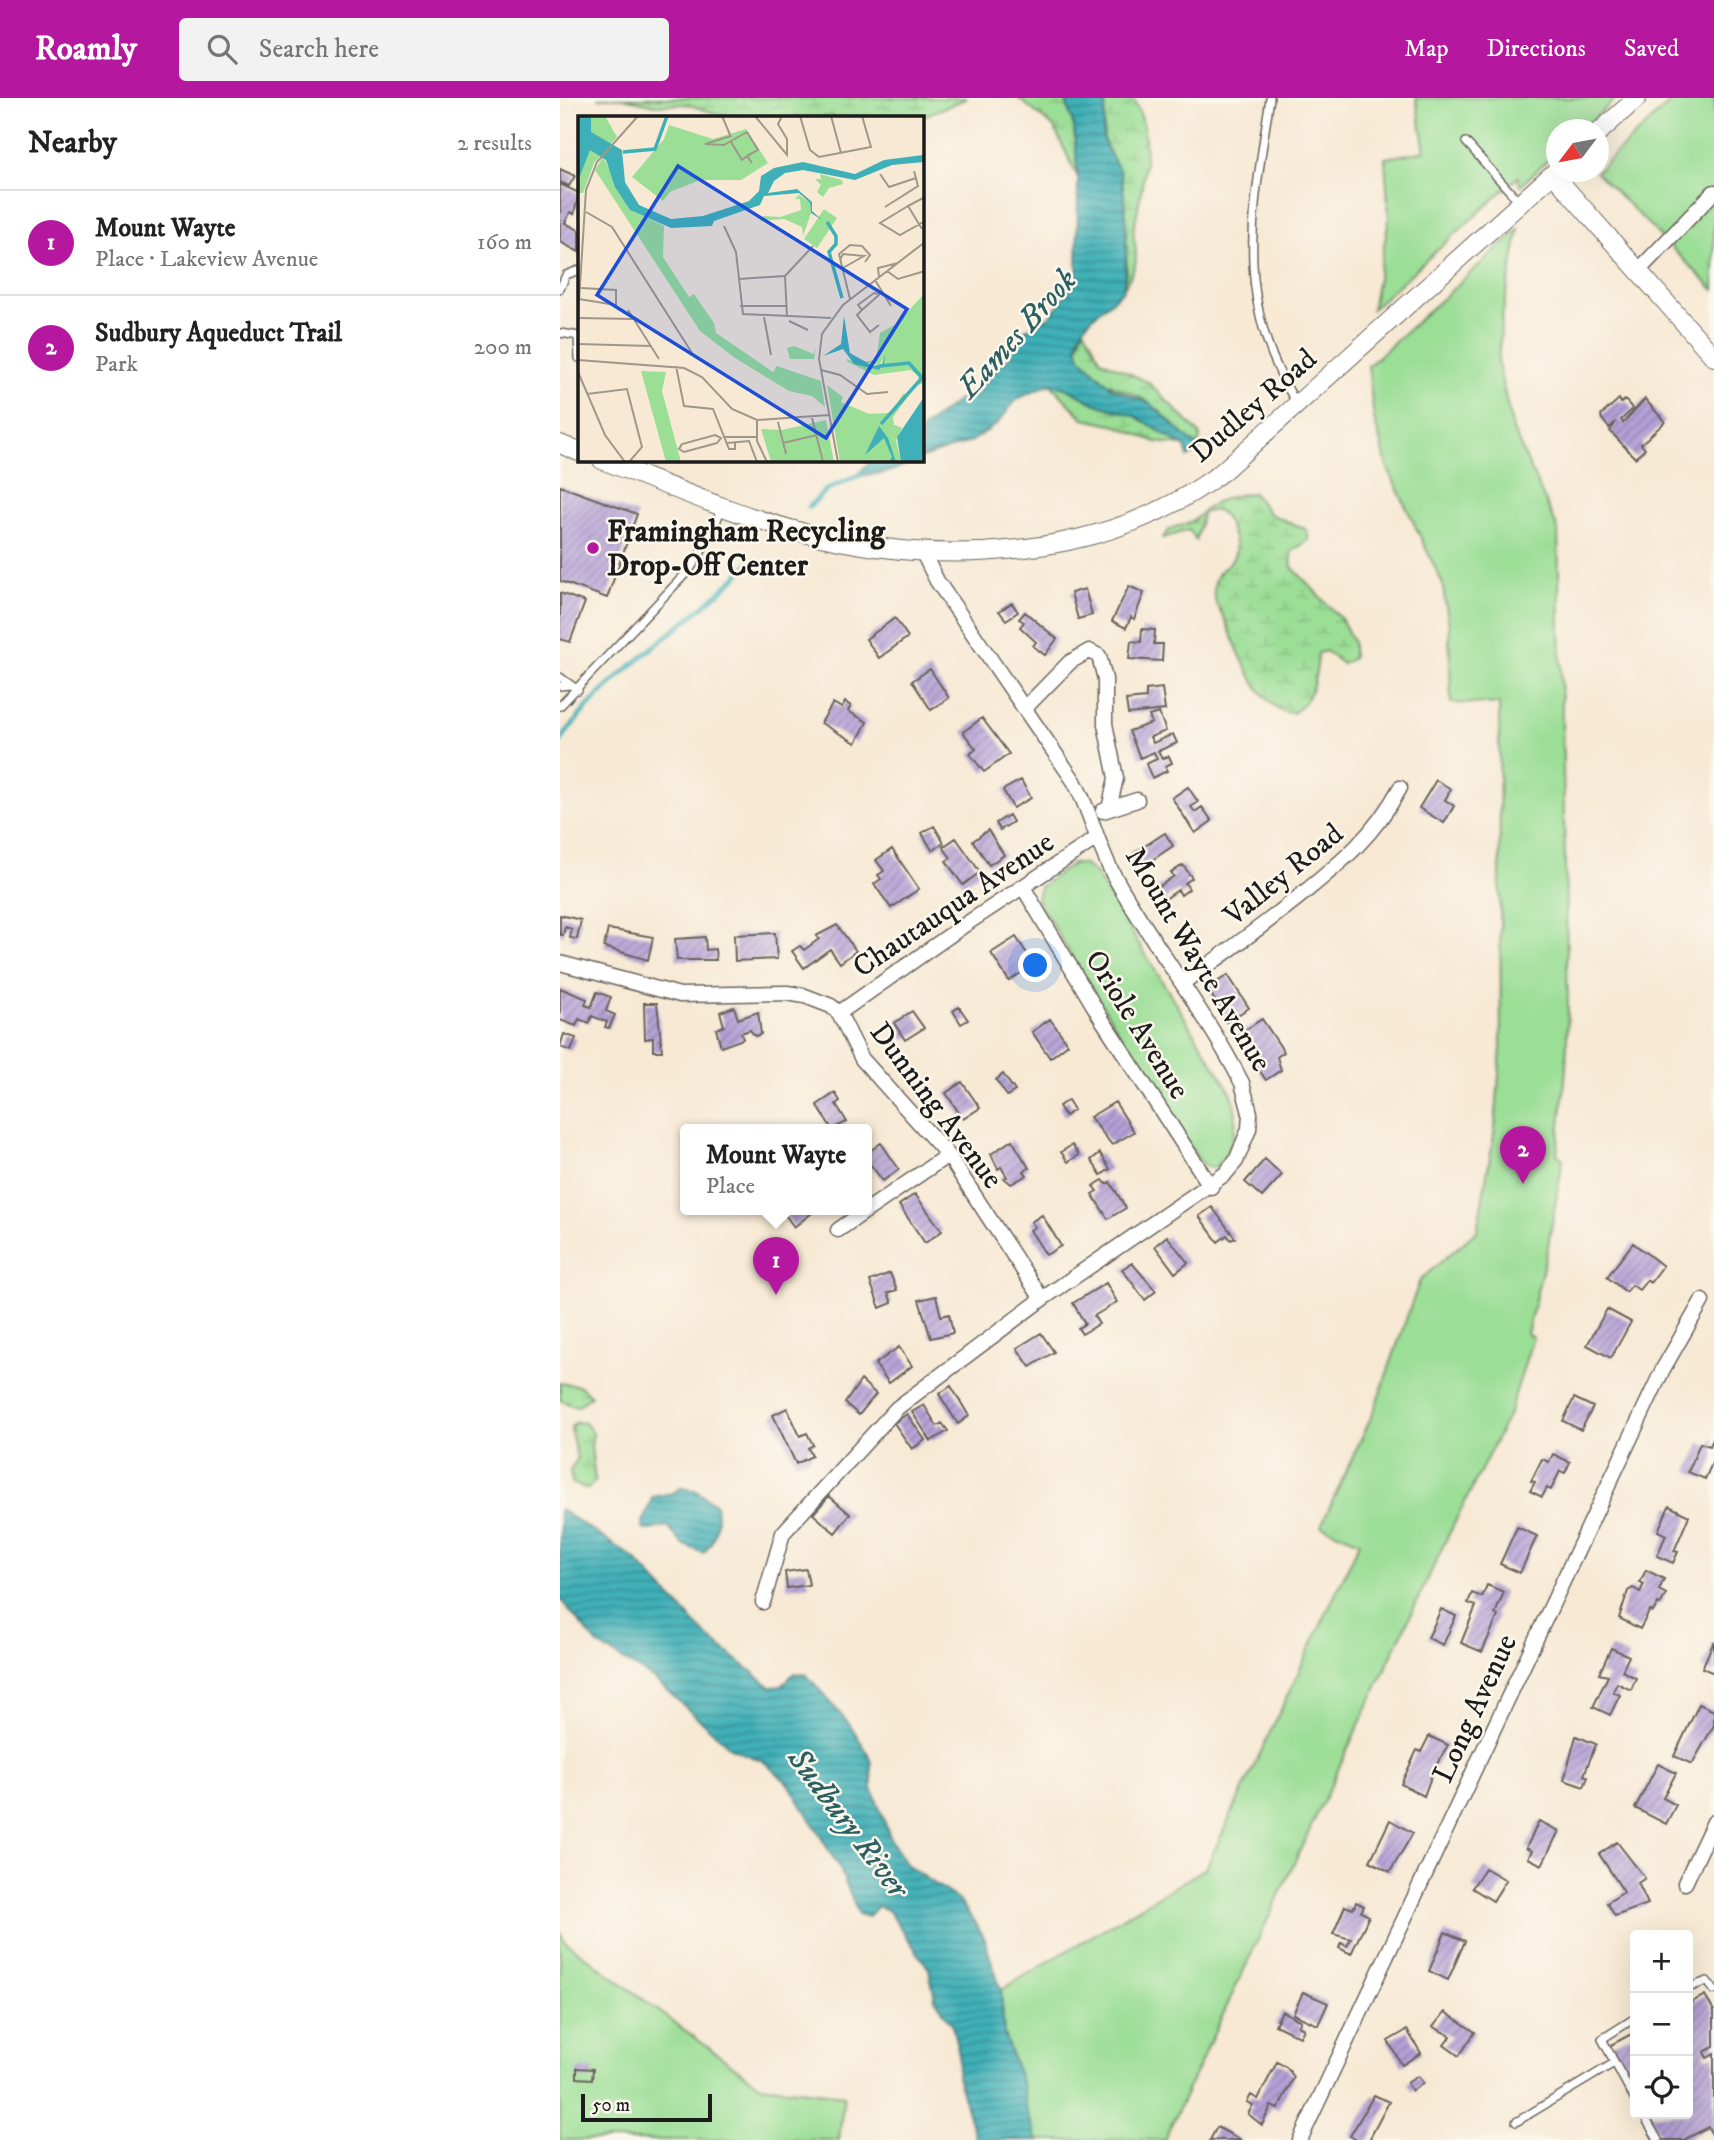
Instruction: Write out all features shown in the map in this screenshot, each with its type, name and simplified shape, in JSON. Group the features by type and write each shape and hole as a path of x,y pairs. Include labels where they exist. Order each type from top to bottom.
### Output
{"street":[{"path":"1609,123 1637,98"},
{"name":"Dudley Road","path":"922,551 1049,544 1095,535 1136,522 1201,487 1298,405 1546,180"},
{"path":"1564,182 1714,357"},
{"path":"1639,270 1714,192"},
{"path":"560,444 578,452"},
{"path":"607,462 723,506 813,535 922,551"},
{"name":"Mount Wayte Avenue","path":"763,1602 783,1534 881,1424 914,1395 1042,1299 1211,1187 1236,1161 1249,1129 1247,1097 1235,1069 1115,877 1097,838 1092,815 1074,781 937,581 922,551"},
{"path":"1025,708 1074,659 1089,651 1099,656 1105,679 1105,723 1116,778 1109,809"},
{"name":"Valley Road","path":"1182,984 1228,952 1356,850 1387,812 1400,788"},
{"path":"1092,815 1137,800"},
{"name":"Chautauqua Avenue","path":"839,1013 1097,838"},
{"name":"Oriole Avenue","path":"1023,887 1101,1018 1211,1187"},
{"path":"560,963 680,995 761,992 805,996 839,1013"},
{"name":"Dunning Avenue","path":"839,1013 862,1059 948,1155 1042,1299"},
{"path":"872,1207 948,1155"},
{"path":"838,1230 860,1215"},
{"name":"Long Avenue","path":"1300,2140 1663,1369 1702,1301"},
{"path":"1685,1883 1714,1822"}],"lane":[{"path":"1270,98 1250,244 1252,275 1266,338 1298,405"},
{"path":"1466,142 1521,203"},
{"path":"560,289 566,275 578,270"},
{"path":"560,333 578,336"},
{"path":"560,706 691,568 705,546 723,506"},
{"path":"560,677 578,690"},
{"path":"560,686 570,685"},
{"path":"1693,1986 1707,1981 1714,1990"},
{"path":"1630,2021 1602,2039 1630,2091"},
{"path":"1516,2122 1614,2063"},
{"path":"1646,2119 1658,2140"}],"green space":[{"path":"623,98 968,98 923,116 723,116 687,104 656,105"},
{"path":"1018,98 1065,98 1074,127 1078,178 1054,127"},
{"path":"1104,98 1132,98 1144,127 1145,161 1134,230 1136,259 1123,290 1127,267 1121,175 1104,141"},
{"path":"1416,98 1617,98 1593,119 1546,119 1546,161 1520,186 1518,177 1372,309 1389,219 1385,158 1425,151"},
{"path":"1675,98 1714,98 1714,290 1606,182 1609,182 1609,160"},
{"path":"1519,229 1502,317 1498,364 1513,430 1558,529 1568,1005 1566,1069 1557,1154 1563,1159 1548,1246 1527,1334 1533,1337 1509,1414 1442,1548 1164,2140 1037,2140 1025,2104 1023,2087 1004,2034 1001,1990 1206,1868 1360,1542 1321,1526 1373,1413 1420,1280 1477,1231 1495,1129 1501,1048 1499,704 1451,703 1449,625 1442,582 1388,469 1374,418 1368,366"},
{"path":"1084,328 1101,360 1148,382 1200,434 1199,444 1196,445 1190,440 1151,404 1091,372 1077,350"},
{"path":"1050,384 1068,389 1096,404 1135,416 1181,445 1156,442 1117,426 1084,419"},
{"path":"1253,493 1270,514 1307,530 1309,540 1291,552 1292,567 1342,620 1353,642 1353,658 1343,664 1326,651 1318,653 1315,678 1309,695 1293,713 1281,710 1260,690 1216,603 1216,580 1236,550 1224,516 1215,510 1203,513 1196,540 1189,530 1163,538 1171,529 1191,522 1208,507 1221,500"},
{"path":"1072,864 1083,864 1095,873 1232,1094 1236,1113 1234,1133 1227,1151 1215,1167 1206,1167 1198,1159 1037,899 1040,887"},
{"path":"560,1383 580,1386 591,1396 577,1407 560,1400"},
{"path":"576,1422 585,1423 593,1433 591,1446 595,1481 588,1489 572,1483 570,1470 577,1460 571,1427"},
{"path":"560,1933 566,1942 760,2086 844,2095 839,2140 560,2140"}],"water":[{"path":"1065,98 1104,98 1106,110 1103,137 1121,175 1126,216 1123,290 1084,326 1078,346 1080,357 1112,388 1151,404 1200,449 1188,457 1185,447 1135,416 1096,404 1068,389 1050,384 1017,399 997,424 972,441 924,457 924,427 966,394 978,394 991,371 1010,357 1025,330 1049,317 1077,279 1078,178 1074,127"},
{"path":"870,462 912,462 886,473 856,476"},
{"path":"680,1488 695,1490 716,1505 715,1531 711,1543 703,1553 682,1544 667,1526 642,1529 652,1497 673,1493"},
{"name":"Sudbury River","path":"560,1509 635,1559 706,1635 771,1687 782,1686 793,1674 806,1674 851,1726 872,1763 872,1788 892,1842 907,1865 960,1901 983,1935 1001,1990 1004,2034 1023,2087 1025,2104 1037,2140 976,2140 957,2076 959,2054 952,2025 935,1999 929,1969 888,1910 878,1906 868,1917 858,1914 840,1869 789,1784 763,1761 732,1749 654,1679 597,1644 560,1599"}],"building":[{"path":"560,169 575,176 569,186 560,182"},
{"path":"560,184 578,193 574,214 570,212 565,223 578,230 578,251 560,242"},
{"path":"1619,399 1621,403 1625,400 1633,409 1621,420 1623,423 1645,399 1665,422 1641,444 1645,449 1635,458 1610,431 1616,422 1609,428 1602,419 1601,415"},
{"name":"Framingham Recycling Drop-Off Center","path":"560,486 637,514 607,598 560,581"},
{"path":"1129,586 1144,593 1134,619 1131,617 1126,628 1112,621"},
{"path":"1085,589 1092,615 1078,619 1071,593"},
{"path":"560,593 585,602 570,642 560,639"},
{"path":"1012,603 1018,612 1006,620 999,611"},
{"path":"1025,612 1057,639 1045,655 1033,646 1036,642 1020,627 1024,622 1019,619"},
{"path":"895,618 908,637 879,658 866,639"},
{"path":"1142,629 1155,630 1154,644 1163,644 1162,661 1129,659 1131,641 1141,642"},
{"path":"930,669 949,698 931,710 912,681"},
{"path":"1162,688 1165,710 1128,714 1126,700 1146,698 1146,690"},
{"path":"845,702 851,706 848,711 867,722 856,743 821,723 833,703 842,708"},
{"path":"1159,713 1166,731 1150,737 1153,743 1173,734 1177,743 1158,751 1162,759 1169,756 1172,763 1165,766 1167,771 1152,778 1146,764 1157,759 1154,752 1140,758 1129,731 1152,723 1149,716"},
{"path":"982,718 1009,754 984,772 970,754 976,749 963,732"},
{"path":"1021,780 1031,798 1013,808 1003,790"},
{"path":"1436,780 1451,789 1445,800 1454,806 1444,823 1419,808"},
{"path":"1188,787 1198,802 1191,807 1195,812 1202,807 1212,821 1195,833 1172,798"},
{"path":"1009,815 1013,822 1000,830 996,823"},
{"path":"934,826 944,843 932,850 922,833"},
{"path":"988,830 1004,855 989,865 973,841"},
{"path":"1165,833 1173,846 1143,866 1134,853"},
{"path":"956,838 980,872 963,885 946,861 951,858 943,847"},
{"path":"892,849 919,889 891,908 874,884 881,879 878,875 884,871 876,860"},
{"path":"1183,865 1192,878 1185,883 1189,889 1181,895 1178,890 1165,899 1157,888 1174,876 1171,873"},
{"path":"560,915 581,920 577,939 570,938 572,929 565,927 563,935 560,935"},
{"path":"837,925 856,951 840,963 830,949 804,968 792,951 800,946 804,950 819,939 816,936"},
{"path":"608,929 653,937 648,960 604,947"},
{"path":"775,933 777,959 735,961 734,935"},
{"path":"705,937 706,950 715,949 716,960 677,960 675,939"},
{"path":"1016,937 1034,964 1009,981 991,953"},
{"path":"1228,975 1249,1008 1226,1022 1208,988"},
{"path":"560,988 587,999 585,1005 591,1007 597,992 611,997 606,1011 615,1015 609,1028 605,1027 607,1022 592,1016 589,1023 579,1019 576,1026 560,1020"},
{"path":"644,1003 657,1003 662,1051 653,1051 653,1038 645,1039"},
{"path":"734,1007 738,1019 758,1012 761,1034 755,1036 750,1030 741,1033 743,1039 721,1047 716,1029 724,1026 720,1012"},
{"path":"959,1007 968,1020 961,1024 953,1011"},
{"path":"912,1011 924,1028 905,1040 894,1023"},
{"path":"1050,1019 1068,1044 1050,1058 1032,1032"},
{"path":"1262,1019 1284,1052 1277,1057 1281,1070 1266,1080 1251,1059 1255,1056 1250,1048 1246,1050 1236,1036"},
{"path":"564,1034 576,1038 571,1051 560,1047"},
{"path":"1003,1074 1015,1091 1007,1096 996,1080"},
{"path":"962,1082 980,1108 963,1119 946,1093"},
{"path":"835,1093 840,1101 836,1104 847,1122 829,1124 817,1105"},
{"path":"1068,1100 1074,1110 1065,1116 1059,1106"},
{"path":"1115,1102 1134,1132 1112,1145 1090,1117"},
{"path":"1012,1140 1029,1168 1024,1171 1027,1175 1011,1184 1004,1178 1007,1177 1001,1167 998,1169 991,1154"},
{"path":"881,1143 899,1169 883,1181 872,1167 872,1149"},
{"path":"1072,1145 1079,1155 1068,1162 1061,1152"},
{"path":"1100,1153 1110,1169 1101,1175 1091,1160"},
{"path":"1265,1159 1282,1175 1262,1197 1245,1182"},
{"path":"1103,1180 1106,1184 1110,1182 1126,1208 1108,1219 1092,1194 1097,1191 1093,1186"},
{"path":"915,1194 942,1231 925,1243 899,1205"},
{"path":"1212,1207 1235,1238 1231,1240 1227,1235 1218,1242 1199,1216"},
{"path":"785,1215 809,1215 794,1227"},
{"path":"1042,1215 1061,1246 1046,1255 1030,1230 1035,1227 1031,1222"},
{"path":"1167,1236 1188,1263 1175,1273 1155,1246"},
{"path":"1633,1243 1663,1266 1650,1283 1647,1280 1639,1290 1632,1285 1626,1292 1607,1277"},
{"path":"1132,1263 1156,1291 1145,1300 1122,1269"},
{"path":"890,1273 897,1290 888,1293 892,1303 880,1308 870,1281"},
{"path":"1106,1283 1117,1302 1094,1316 1099,1324 1082,1334 1078,1328 1085,1324 1073,1303"},
{"path":"936,1296 941,1316 949,1314 953,1333 931,1338 919,1300"},
{"path":"1607,1309 1631,1322 1611,1358 1587,1345"},
{"path":"1041,1333 1054,1352 1030,1367 1017,1348"},
{"path":"899,1347 912,1366 889,1383 875,1364"},
{"path":"861,1380 876,1394 859,1415 845,1403"},
{"path":"951,1386 969,1416 958,1424 939,1394"},
{"path":"1574,1398 1593,1407 1581,1430 1563,1421"},
{"path":"924,1405 937,1426 942,1423 948,1431 931,1441 912,1412"},
{"path":"787,1408 800,1436 807,1433 813,1445 808,1448 812,1456 796,1464 773,1415"},
{"path":"907,1414 925,1440 912,1449 894,1423"},
{"path":"1714,1436 1714,1459 1705,1479 1688,1472 1700,1443 1710,1446"},
{"path":"1553,1454 1570,1462 1565,1473 1560,1471 1551,1490 1547,1488 1542,1497 1530,1491 1535,1482 1531,1481 1542,1459 1549,1462"},
{"path":"829,1496 850,1514 835,1533 813,1514"},
{"path":"1669,1506 1689,1516 1674,1551 1678,1552 1673,1563 1657,1556 1666,1535 1658,1531"},
{"path":"1517,1527 1537,1536 1520,1573 1500,1564"},
{"path":"806,1569 809,1585 787,1588 785,1572"},
{"path":"1646,1570 1664,1579 1659,1590 1666,1594 1653,1612 1650,1610 1640,1629 1619,1618 1628,1591 1633,1588 1640,1592 1644,1584 1640,1582"},
{"path":"1487,1585 1504,1592 1495,1614 1498,1616 1482,1652 1461,1643 1476,1606 1468,1603 1472,1593 1482,1597"},
{"path":"1441,1609 1456,1616 1443,1645 1428,1638"},
{"path":"1714,1641 1714,1673 1702,1668"},
{"path":"1611,1648 1629,1656 1622,1671 1636,1678 1631,1690 1617,1683 1613,1692 1620,1695 1610,1715 1593,1707 1608,1676 1599,1674"},
{"path":"1699,1704 1714,1711 1714,1725 1692,1764 1674,1756"},
{"path":"1429,1736 1448,1745 1434,1769 1424,1796 1401,1784 1417,1750 1421,1752"},
{"path":"1576,1736 1596,1744 1584,1775 1588,1777 1584,1787 1564,1780"},
{"path":"1658,1764 1676,1773 1663,1798 1676,1805 1666,1824 1635,1808"},
{"path":"1390,1820 1413,1833 1390,1872 1370,1861"},
{"path":"1539,1821 1559,1831 1542,1865 1528,1858 1532,1851 1526,1848"},
{"path":"1617,1842 1645,1878 1638,1883 1648,1904 1615,1916 1607,1903 1624,1892 1599,1854"},
{"path":"1485,1868 1506,1880 1493,1901 1472,1888"},
{"path":"1356,1902 1364,1906 1361,1912 1369,1916 1351,1954 1339,1948 1341,1943 1347,1946 1351,1939 1333,1934 1345,1906 1353,1909"},
{"path":"1445,1932 1465,1941 1448,1980 1429,1971"},
{"path":"1303,1992 1328,2003 1318,2025 1293,2014"},
{"path":"1705,1995 1714,2011 1714,2047 1704,2052 1707,2058 1714,2054 1714,2138 1708,2127 1684,2140 1662,2140 1651,2119 1693,2119 1693,2001"},
{"path":"1282,2011 1301,2021 1298,2026 1304,2029 1300,2037 1275,2025"},
{"path":"1445,2012 1475,2032 1459,2056 1444,2045 1451,2036 1433,2027"},
{"path":"1407,2030 1421,2053 1402,2065 1388,2041"},
{"path":"1630,2035 1630,2085 1609,2046"},
{"path":"1277,2062 1286,2067 1294,2077 1278,2109 1271,2106 1262,2125 1248,2114 1253,2105 1247,2102 1251,2095 1258,2099"},
{"path":"577,2068 593,2069 592,2079 577,2078"},
{"path":"1418,2076 1423,2083 1412,2091 1407,2083"},
{"path":"1374,2095 1389,2102 1369,2140 1357,2140 1350,2136"},
{"path":"1217,2127 1241,2140 1210,2140"}],"waterway":[{"name":"Eames Brook","path":"809,507 826,490 862,474"},
{"name":"Eames Brook","path":"560,742 579,716 602,692 705,605 752,560"}],"place":[{"name":"Framingham Recycling Drop-Off Center","path":"593,548"},
{"name":"Sudbury Aqueduct Trail","path":"1523,1184"},
{"name":"Mount Wayte","path":"776,1295"}]}
